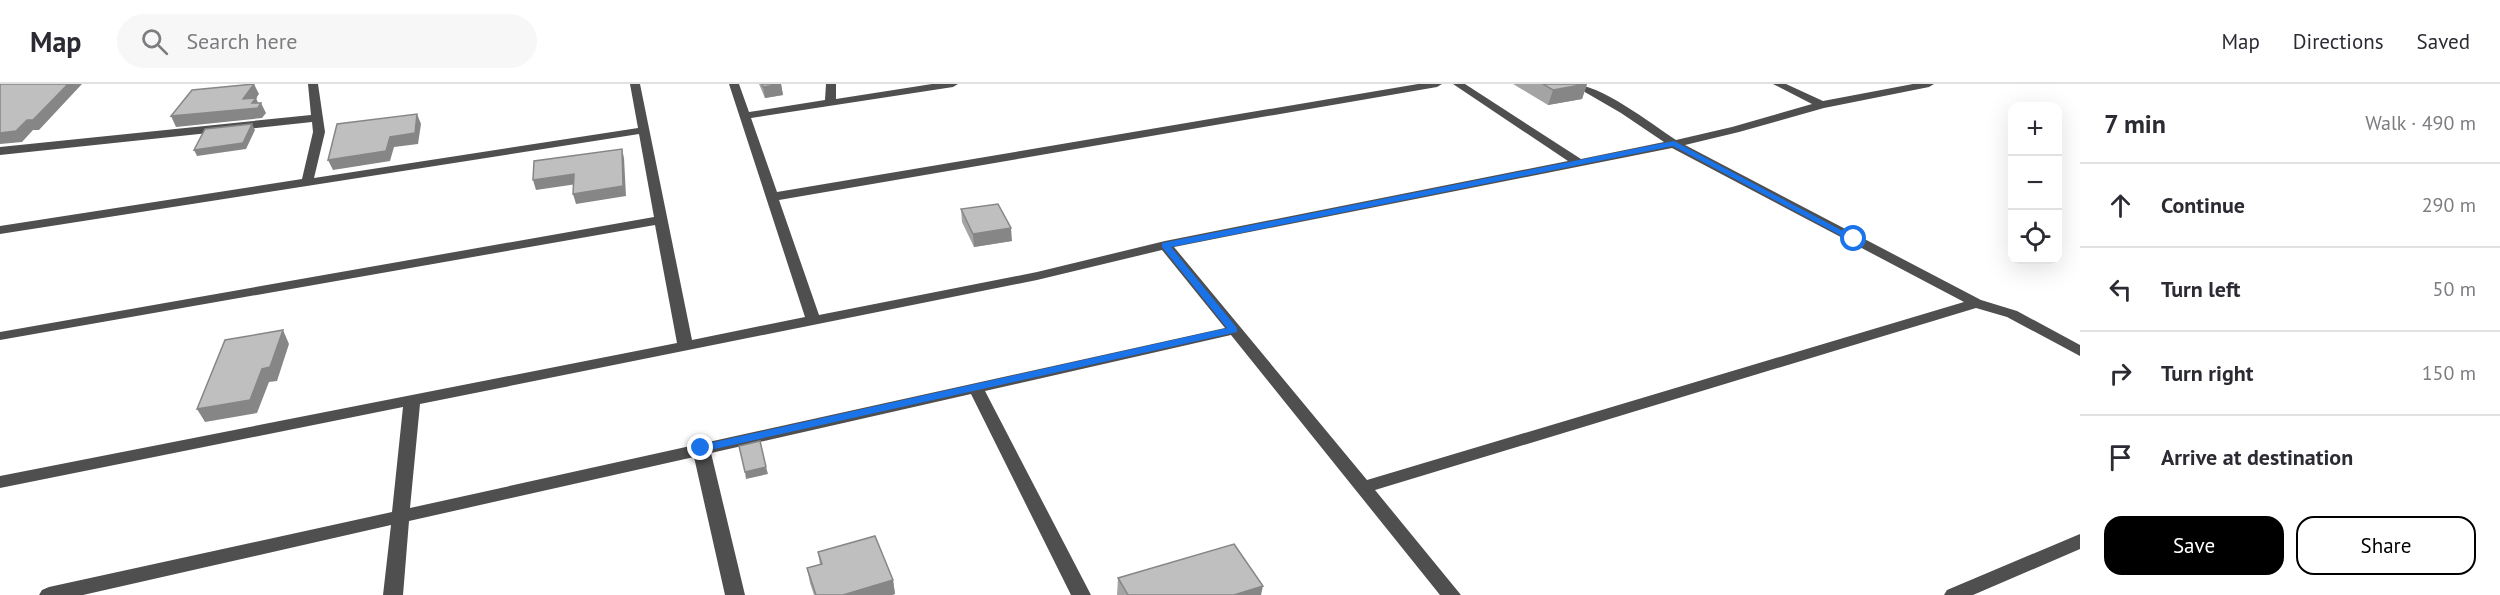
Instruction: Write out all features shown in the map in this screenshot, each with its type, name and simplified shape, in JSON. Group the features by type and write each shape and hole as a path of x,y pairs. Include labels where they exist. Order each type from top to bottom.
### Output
{"street":[{"path":"307,183 319,132 313,84"},
{"path":"635,84 684,345"},
{"path":"734,84 813,319"},
{"path":"830,102 831,84"},
{"path":"745,116 953,84"},
{"path":"772,197 1437,84"},
{"path":"1458,84 1579,163"},
{"path":"1576,84 1625,111 1674,144 1976,303 2012,314 2080,351"},
{"path":"1778,84 1822,105"},
{"path":"0,482 1037,276 1165,245 1674,144 1735,130 1822,105 1929,84"},
{"path":"0,151 319,118"},
{"path":"0,230 644,130"},
{"path":"0,336 661,220"},
{"path":"1165,245 1451,595"},
{"path":"1363,487 1976,303"},
{"path":"49,595 1234,330"},
{"path":"975,387 1081,595"},
{"path":"393,595 412,399"},
{"path":"701,448 735,595"},
{"path":"1954,595 2080,541"}],"building":[{"path":"0,84 68,84 33,120 27,120 16,131 0,133"},
{"path":"254,84 243,99 256,98 252,103 261,103 258,108 171,116 192,90"},
{"path":"762,84 781,84 763,87"},
{"path":"1543,84 1586,84 1553,90"},
{"path":"417,114 415,133 390,137 386,151 328,160 337,124"},
{"path":"252,124 243,143 194,150 205,129"},
{"path":"622,149 623,186 573,194 574,174 533,180 534,161"},
{"path":"998,204 1011,228 973,234 961,209"},
{"path":"283,330 270,367 262,369 250,400 197,409 225,340"},
{"path":"760,441 766,467 745,472 739,446"},
{"path":"875,536 893,580 843,595 816,595 807,568 822,564 818,552"},
{"path":"1234,544 1263,586 1234,595 1128,595 1118,578"}],"route":[{"path":"701,448 1234,330 1165,245 1674,144 1854,239"}]}
